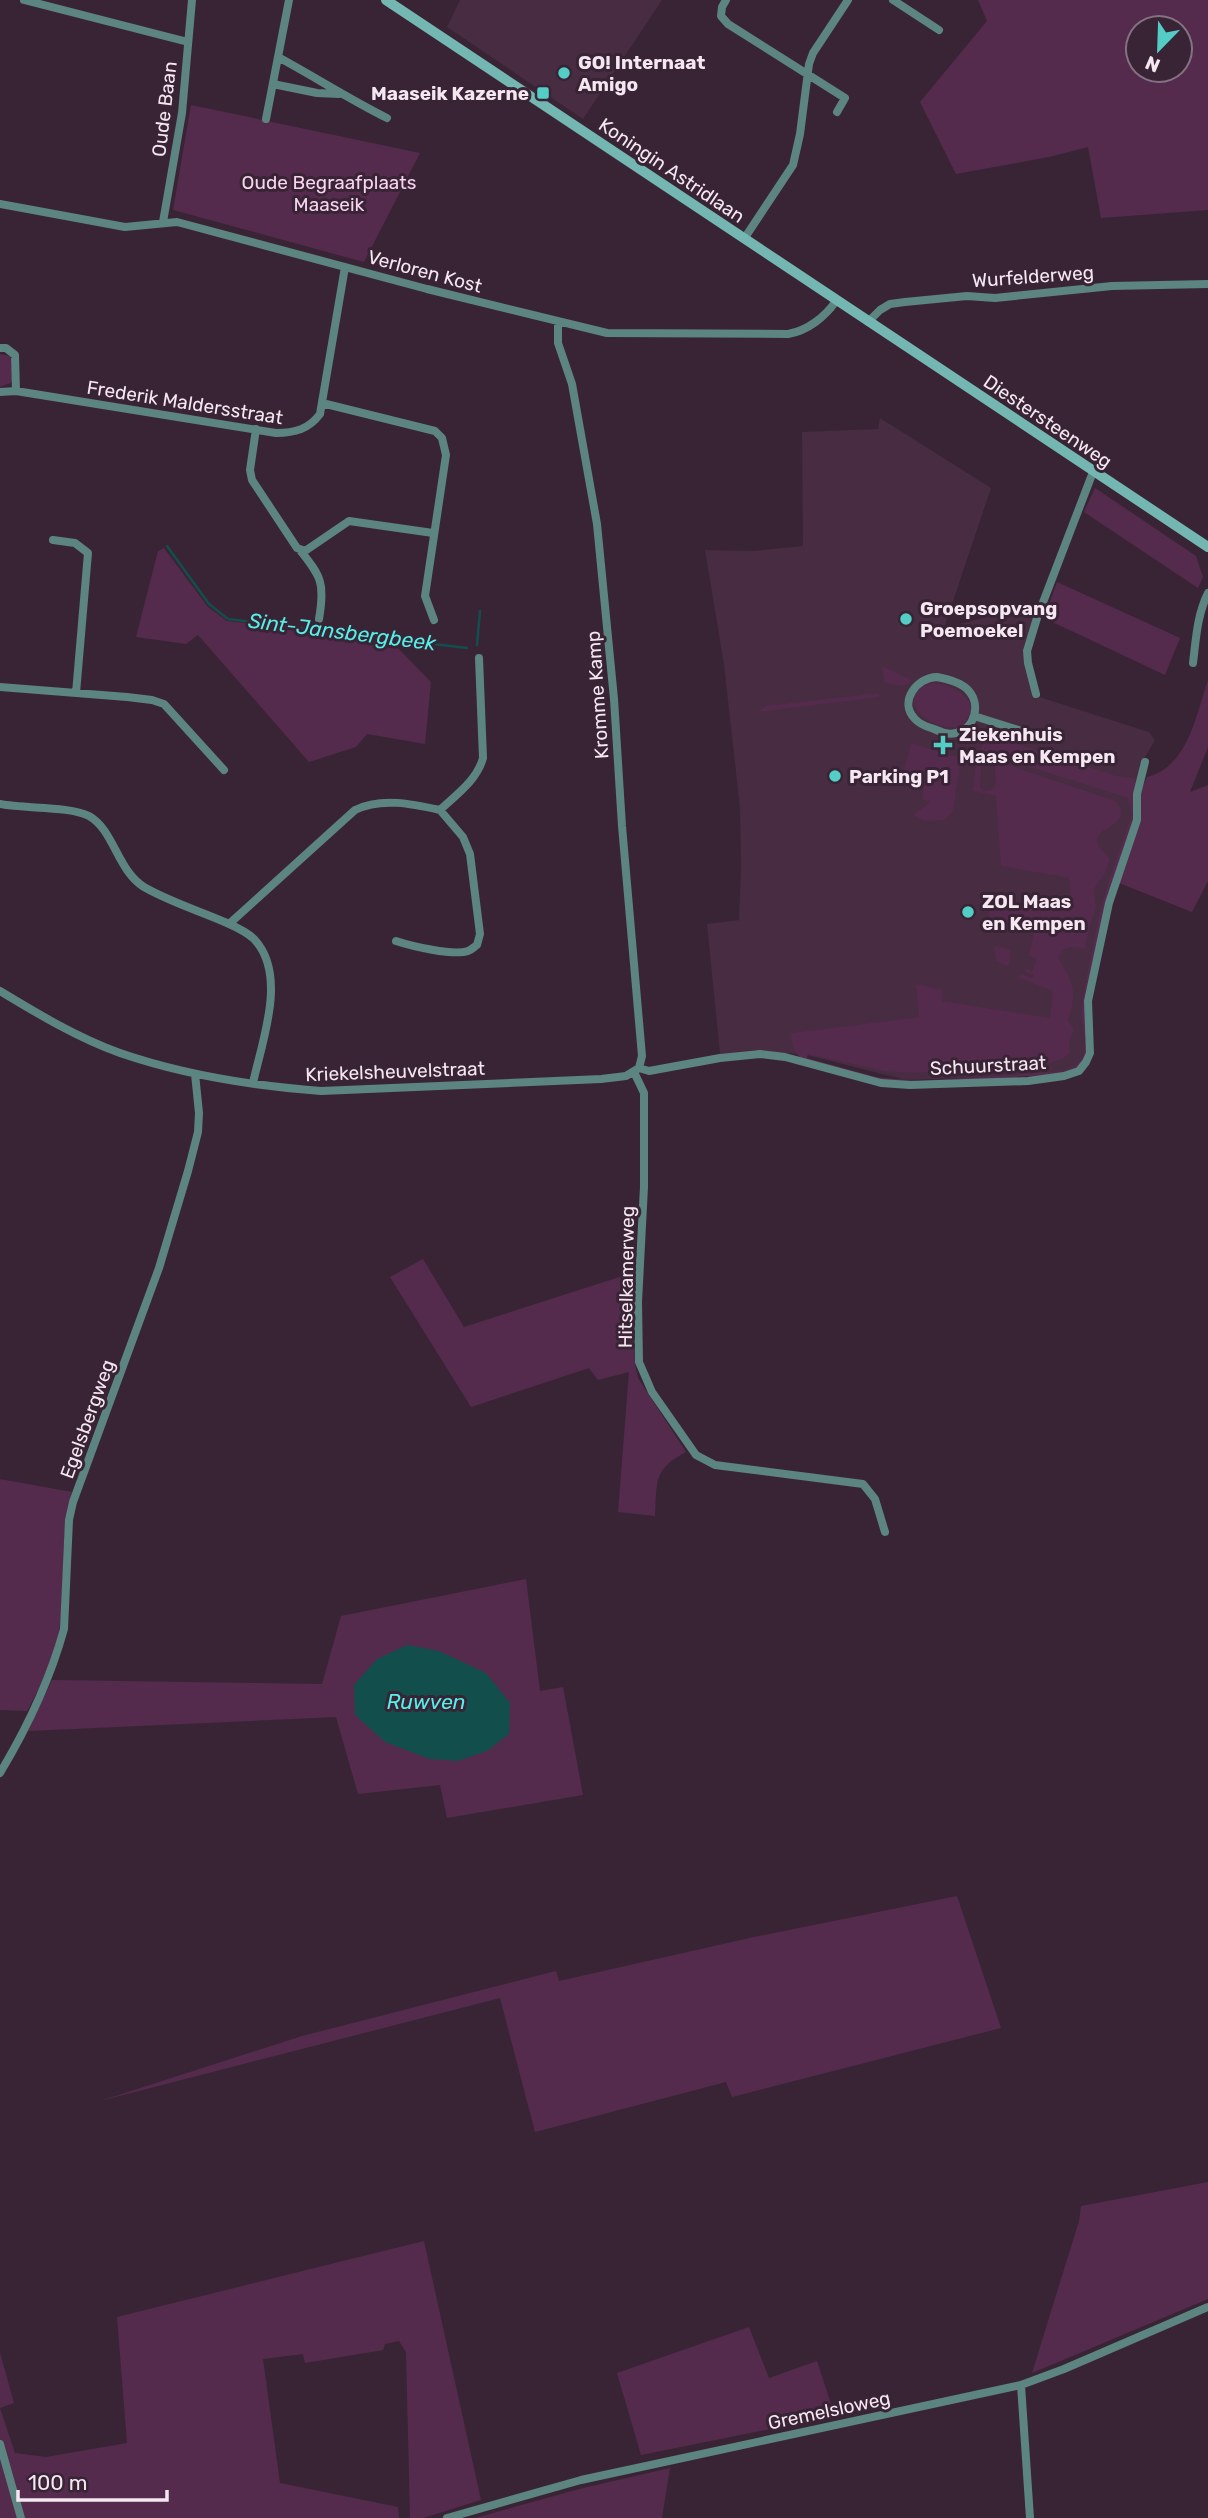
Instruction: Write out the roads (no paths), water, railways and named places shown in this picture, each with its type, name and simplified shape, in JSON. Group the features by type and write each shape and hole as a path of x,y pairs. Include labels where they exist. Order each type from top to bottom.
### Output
{"main road":[{"name":"Koningin Astridlaan","path":"386,0 868,322"},
{"name":"Diestersteenweg","path":"868,322 1208,547"}],"street":[{"path":"24,0 188,42"},
{"name":"Oude Baan","path":"163,222 182,113 192,0"},
{"path":"266,119 289,0"},
{"path":"726,0 721,16 728,24 845,98 837,112"},
{"path":"744,239 793,165 813,53 848,0"},
{"path":"893,0 939,30"},
{"path":"278,57 339,94 387,118"},
{"path":"273,84 317,93 339,94"},
{"name":"Verloren Kost","path":"0,204 125,227 177,222 558,323 607,333 788,334 811,326 836,301"},
{"name":"Frederik Maldersstraat","path":"0,392 16,391 292,433 312,424 320,414 345,267"},
{"name":"Wurfelderweg","path":"868,322 890,304 905,302 967,296 995,298 1112,286 1208,284"},
{"name":"Kromme Kamp","path":"558,323 558,344 572,384 597,524 614,699 642,1056 637,1070"},
{"path":"0,348 6,348 15,355 16,391"},
{"path":"322,402 435,431 442,438 446,455 425,596 434,620"},
{"path":"256,429 250,470 252,480 314,568 324,592 319,619"},
{"path":"1036,694 1027,663 1027,651 1093,472"},
{"path":"298,548 305,551 349,521 433,533"},
{"path":"53,540 75,543 88,553 76,693"},
{"path":"1193,663 1201,607 1208,593"},
{"path":"440,810 473,778 483,758 479,658"},
{"path":"942,677 970,692 975,701 974,716 962,731 953,734 942,732 922,725 912,716 909,709 910,695 925,679 942,677"},
{"path":"0,687 152,700 164,704 224,770"},
{"path":"974,716 1031,734"},
{"name":"Schuurstraat","path":"637,1070 649,1071 730,1057 770,1055 881,1083 910,1085 1028,1081 1079,1071 1090,1053 1088,1001 1109,902 1137,820 1137,794 1145,762"},
{"path":"229,924 355,810 368,803 381,802 440,810 463,837 470,854 480,934 477,945 466,952 407,945 396,941"},
{"path":"0,804 69,811 91,817 100,825 131,875 144,886 229,924 254,939 262,950 271,981 272,997 253,1083"},
{"name":"Kriekelsheuvelstraat","path":"0,991 36,1013 117,1052 195,1074 253,1083 321,1091 601,1079 637,1070"},
{"name":"Hitselkamerweg","path":"637,1070 644,1093 644,1187 638,1302 639,1362 652,1392 696,1455 715,1465 863,1484 875,1499 884,1532"},
{"name":"Egelsbergweg","path":"0,1773 36,1705 64,1629 69,1520 73,1502 159,1268 188,1171 198,1132 195,1074"},
{"name":"Gremelsloweg","path":"447,2518 581,2480 1021,2385 1208,2307"},
{"path":"1021,2385 1030,2518"},
{"path":"0,2445 21,2518"}],"water":[{"name":"Ruwven","path":"407,1645 439,1651 486,1673 510,1703 509,1734 487,1751 458,1761 430,1759 385,1742 355,1715 354,1685 377,1659"}],"waterway":[{"name":"Sint-Jansbergbeek","path":"167,546 209,604 228,619 467,648"},
{"name":"Sint-Jansbergbeek","path":"477,645 480,611"}],"place":[{"name":"GO! Internaat Amigo","path":"564,73"},
{"name":"Maaseik Kazerne","path":"543,93"},
{"name":"Groepsopvang Poemoekel","path":"906,619"},
{"name":"Ziekenhuis Maas en Kempen","path":"943,745"},
{"name":"Parking P1","path":"835,776"},
{"name":"ZOL Maas en Kempen","path":"968,912"}],"park label":[{"name":"Oude Begraafplaats Maaseik","path":"329,193"}]}
